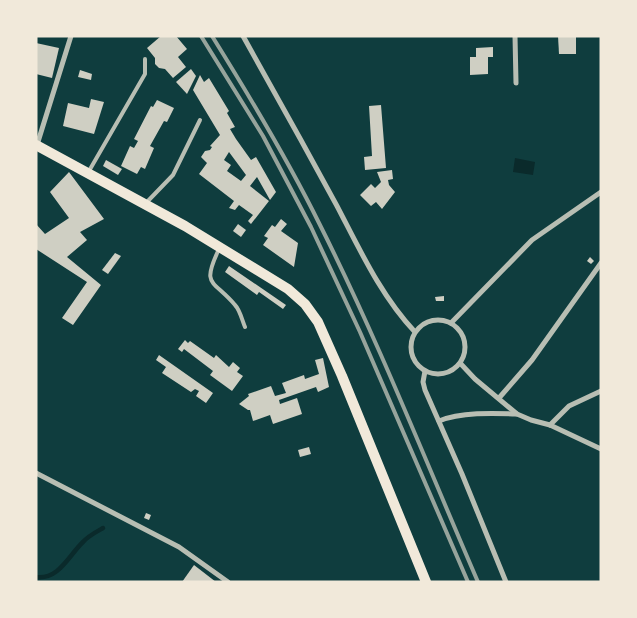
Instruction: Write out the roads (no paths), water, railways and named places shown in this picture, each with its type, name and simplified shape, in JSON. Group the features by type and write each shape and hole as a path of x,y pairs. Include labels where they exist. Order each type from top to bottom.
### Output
{"main road":[{"path":"36,145 220,247 288,289 305,304 318,322 426,582"}],"street":[{"path":"36,145 71,36"},
{"path":"243,36 367,263 394,307 415,332"},
{"path":"515,36 516,83"},
{"path":"451,323 532,240 601,192"},
{"path":"500,398 532,360 601,263"},
{"path":"438,320 451,323 457,328 464,341 465,349 460,363 448,373 440,375 425,371 419,367 411,354 412,339 415,332 425,323 432,321 438,320"},
{"path":"460,363 475,379 517,414"},
{"path":"425,371 423,382 425,390 506,582"},
{"path":"550,425 569,406 601,391"},
{"path":"439,421 449,417 501,413 517,414 550,425 601,449"},
{"path":"36,473 179,547 228,582"}],"lane":[{"path":"88,173 145,74 145,59"},
{"path":"145,204 173,175 200,120"},
{"path":"220,247 209,272 212,283 237,306 245,326"}],"water":[{"path":"515,158 535,162 533,175 513,172"}],"waterway":[{"path":"36,577 44,577 57,571 85,540 103,528"}],"railway":[{"path":"201,36 263,136 311,227 360,332 468,582"},
{"path":"212,36 281,151 341,267 382,356 478,582"}]}
